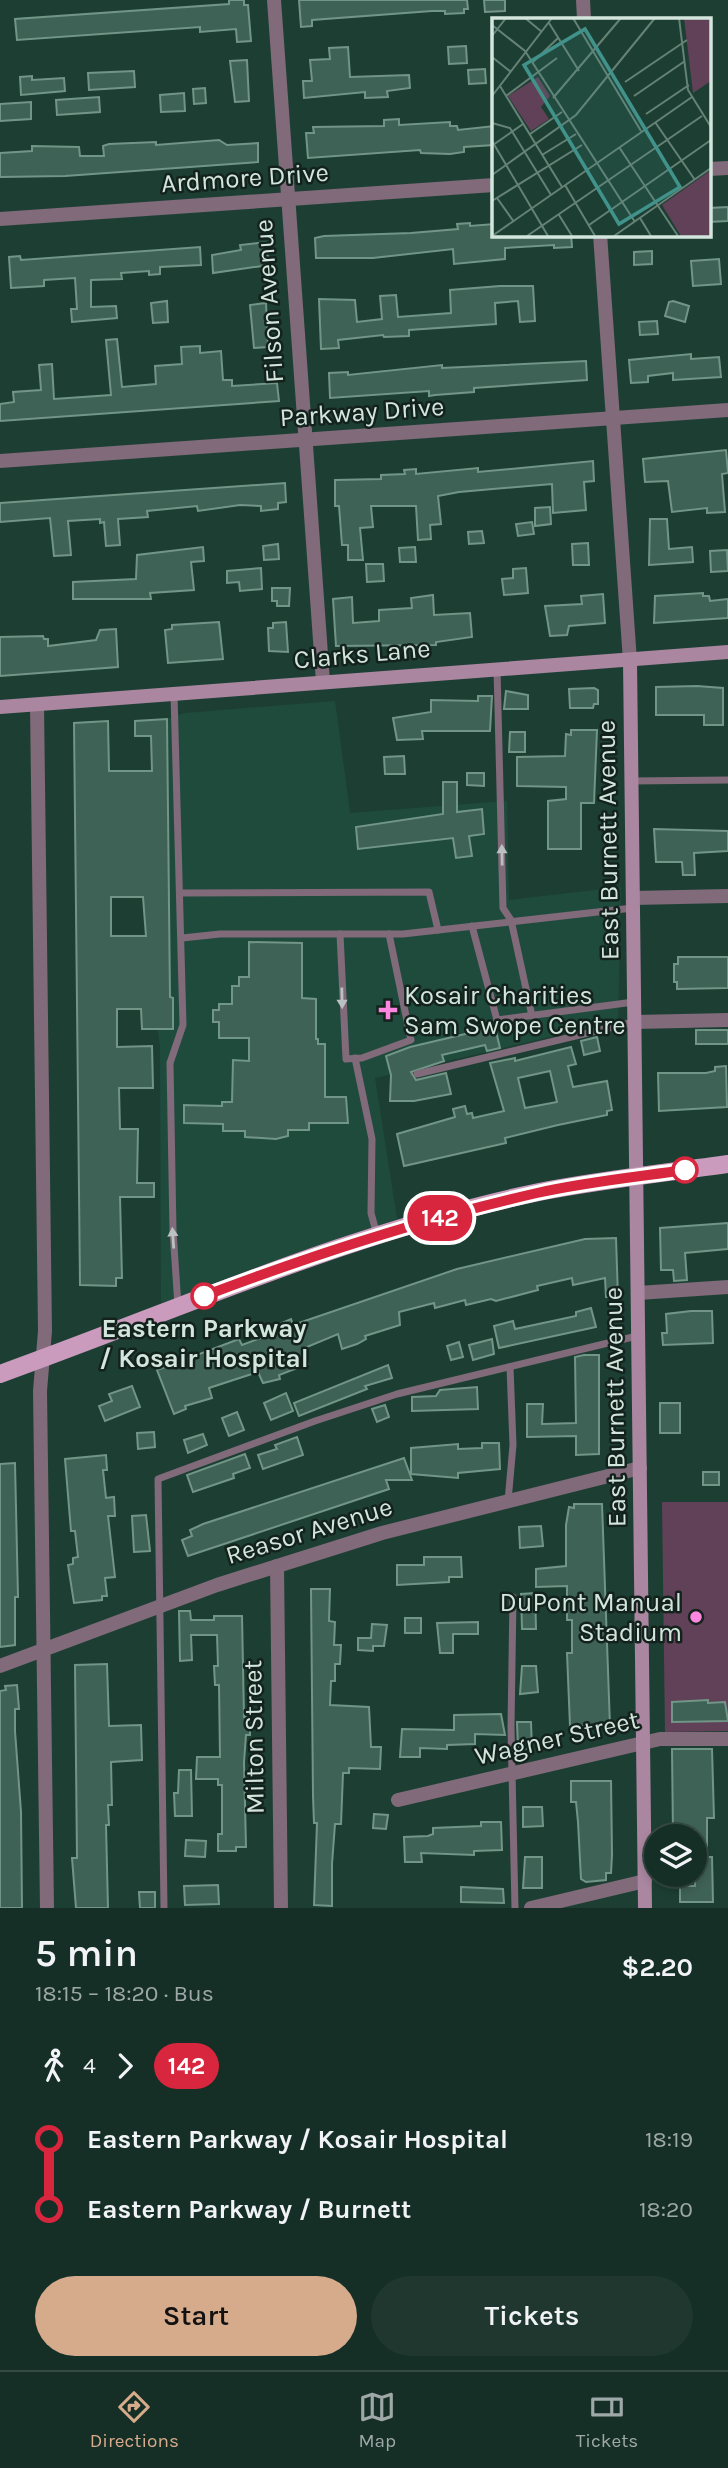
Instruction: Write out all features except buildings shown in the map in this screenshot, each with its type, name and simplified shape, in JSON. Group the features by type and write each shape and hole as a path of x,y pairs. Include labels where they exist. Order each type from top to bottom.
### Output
{"main road":[{"path":"0,1374 271,1271 377,1236 538,1193 728,1164"}],"street":[{"name":"Filson Avenue","path":"274,0 286,200 323,682"},
{"path":"583,0 584,18"},
{"path":"710,169 728,168"},
{"name":"Ardmore Drive","path":"0,219 492,185"},
{"name":"East Burnett Avenue","path":"600,236 630,661 644,1824"},
{"name":"Parkway Drive","path":"0,461 728,410"},
{"name":"Clarks Lane","path":"0,707 728,652"},
{"path":"37,705 45,1331 41,1359 47,1908"},
{"path":"633,903 728,896"},
{"path":"635,1022 728,1020"},
{"path":"638,1293 728,1287"},
{"name":"Reasor Avenue","path":"0,1666 161,1605 401,1527 640,1468"},
{"name":"Milton Street","path":"277,1566 281,1908"},
{"name":"Wagner Street","path":"398,1800 660,1739 728,1738"},
{"path":"531,1908 644,1881"},
{"name":"East Burnett Avenue","path":"645,1887 645,1908"}],"lane":[{"path":"497,668 503,908 512,920 532,1016"},
{"path":"174,694 183,1025 170,1063 173,1231 178,1306"},
{"path":"632,781 728,780"},
{"path":"181,894 429,892 438,930"},
{"path":"182,938 220,934 389,934 609,910 633,903"},
{"path":"472,926 497,1020 635,1002"},
{"path":"340,934 342,1020 346,1059 411,1040 389,934"},
{"path":"417,1074 635,1022"},
{"path":"352,1058 372,1139 371,1213 377,1236"},
{"path":"164,1908 158,1479 385,1398 638,1336"},
{"path":"508,1501 513,1445 510,1367"},
{"path":"513,1597 512,1773 515,1908"}],"shaded area":[{"name":"Kosair Charities Sam Swope Centre","path":"335,701 350,813 507,801 509,900 621,887 618,1021 375,1078 397,1219 161,1303 160,1046 153,998 152,720 167,719 185,713"},
{"name":"DuPont Manual Stadium","path":"662,1502 728,1502 728,1731 665,1732"}],"bus line":[{"name":"142","path":"204,1296 368,1238 445,1216 538,1193 685,1170"}],"place":[{"name":"Kosair Charities Sam Swope Centre","path":"388,1010"},
{"name":"Eastern Parkway / Kosair Hospital","path":"204,1296"},
{"name":"DuPont Manual Stadium","path":"696,1617"}]}
